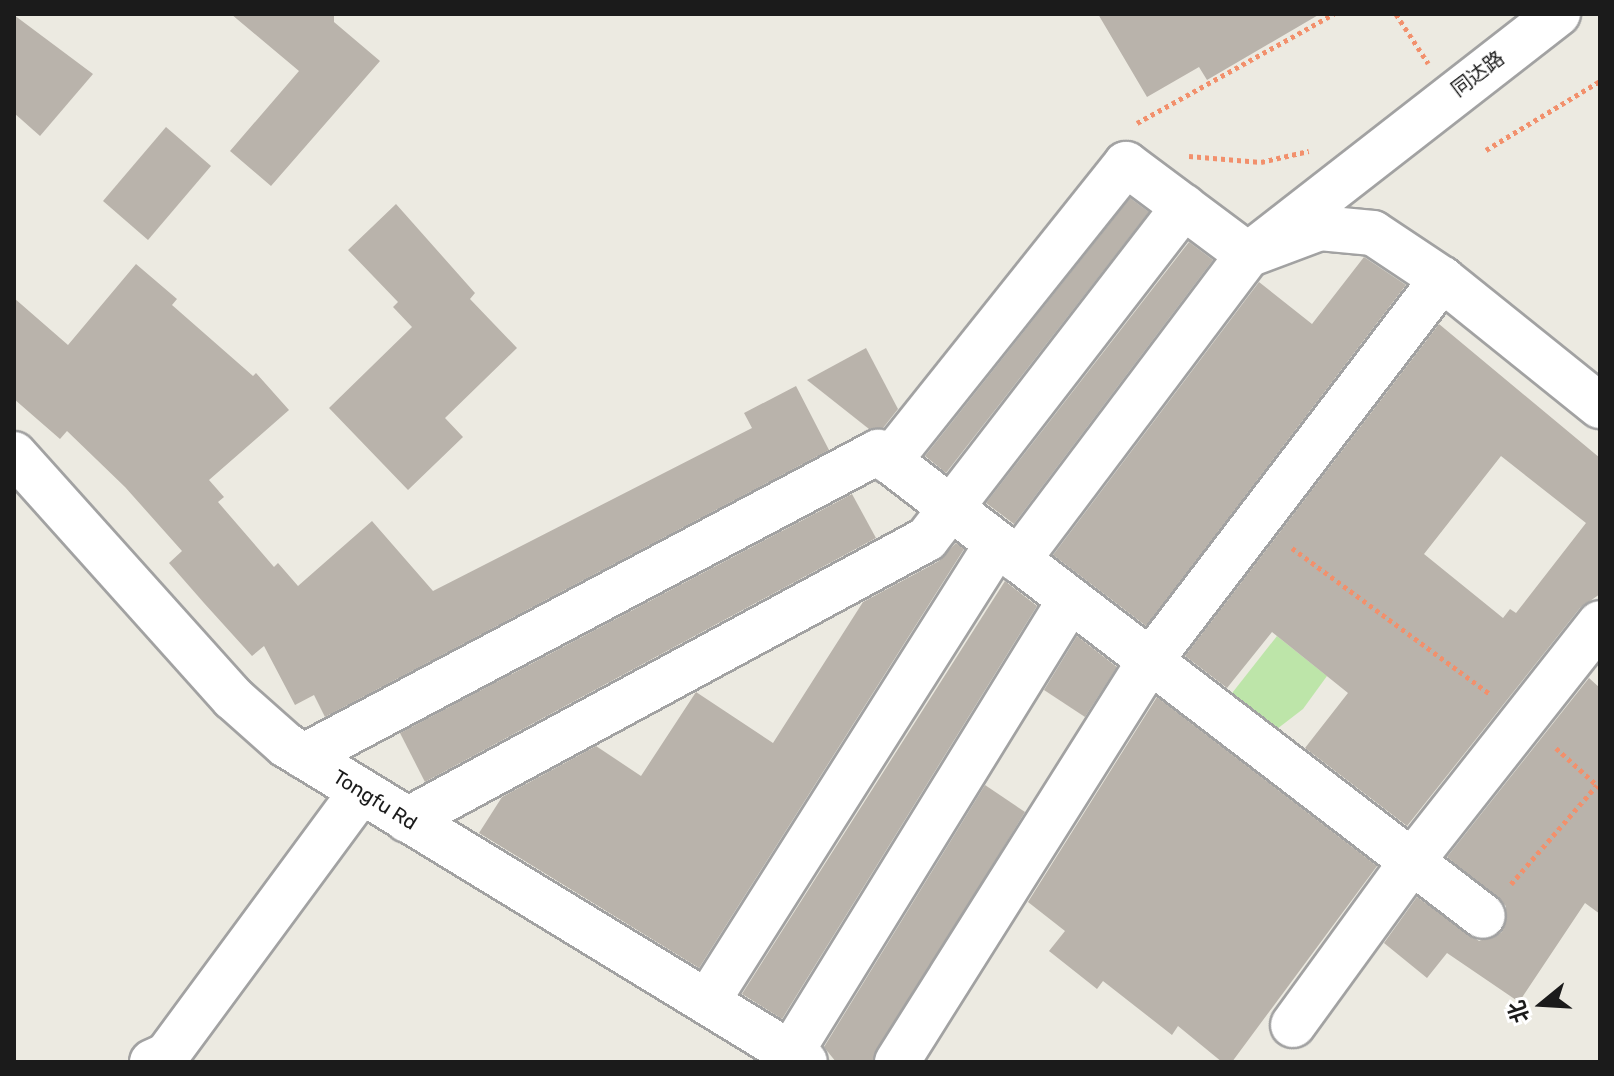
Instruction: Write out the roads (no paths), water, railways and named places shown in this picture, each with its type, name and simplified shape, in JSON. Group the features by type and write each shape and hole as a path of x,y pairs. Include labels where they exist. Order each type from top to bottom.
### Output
{"street":[{"name":"同达路","path":"707,1002 1008,552 1248,255 1533,22"},
{"path":"889,461 1126,164 1248,255 1320,228 1373,233 1442,279 1600,406"},
{"path":"407,820 927,539 1184,207"},
{"path":"897,1062 1150,661 1442,279"},
{"path":"304,756 878,452 1483,916"},
{"name":"Tongfu Rd","path":"14,454 233,698 304,756 707,1002 794,1059"},
{"path":"794,1059 1070,600"},
{"path":"1293,1025 1412,861 1600,623"},
{"path":"152,1062 167,1055 361,792"}]}
